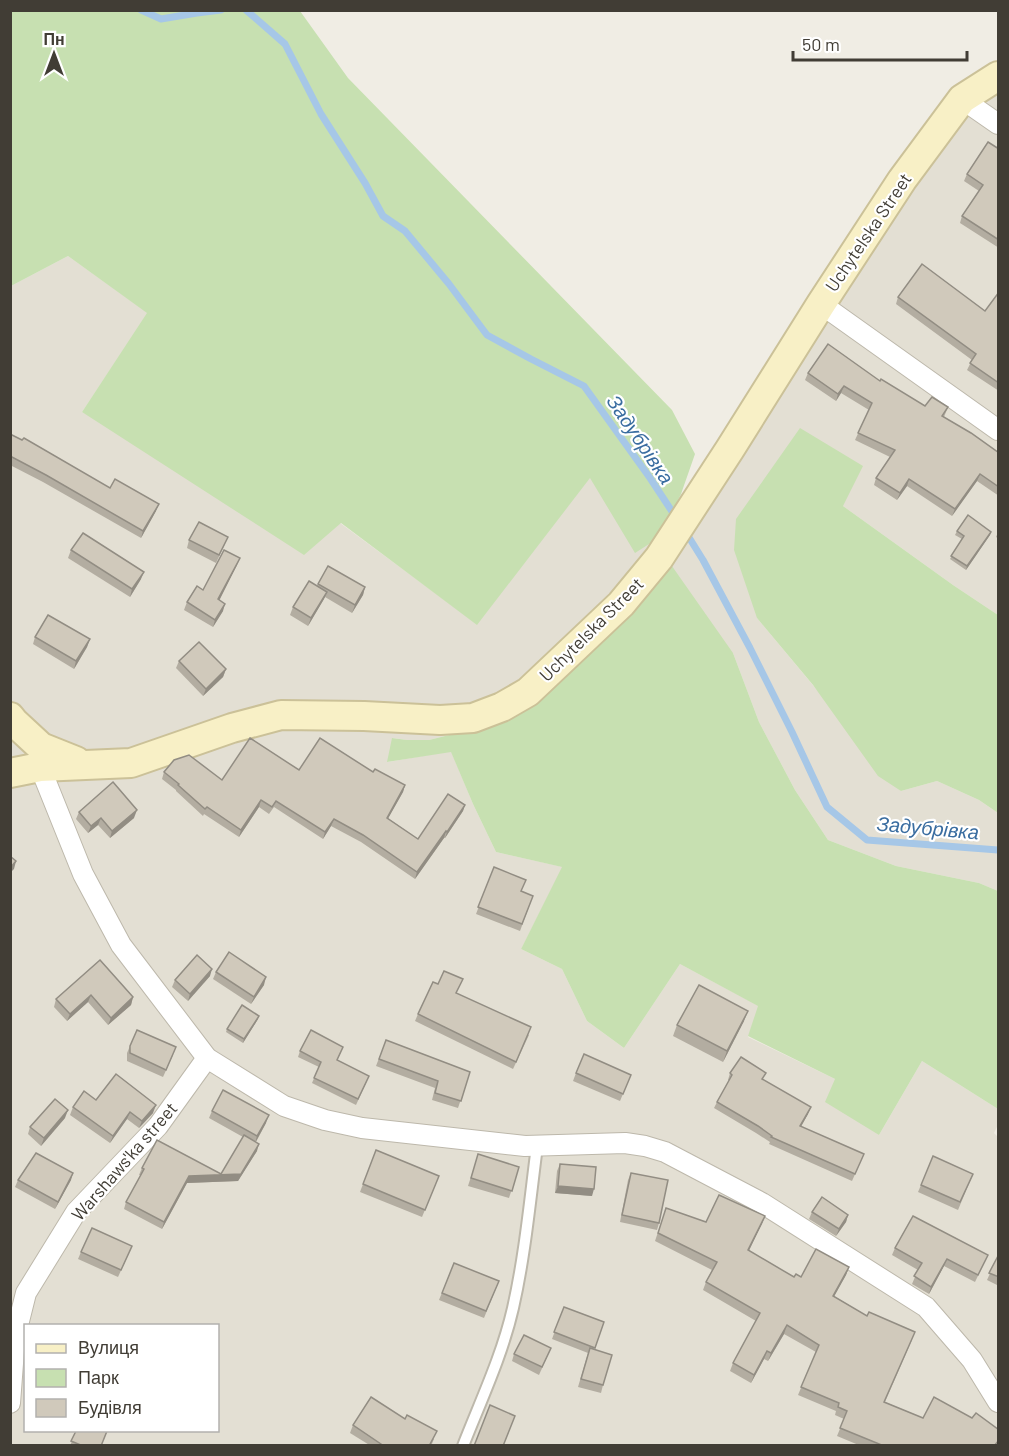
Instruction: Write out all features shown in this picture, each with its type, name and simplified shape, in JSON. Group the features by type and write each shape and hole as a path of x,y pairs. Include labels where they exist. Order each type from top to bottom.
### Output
{"main road":[{"name":"Uchytelska Street","path":"10,772 40,767 130,763 232,728 281,715 440,720 473,718 502,707 528,692 621,604 659,558 902,180 962,99 999,76"},
{"path":"10,717 41,747 84,765"}],"street":[{"path":"962,99 999,124"},
{"path":"821,304 999,430"},
{"path":"40,767 83,874 121,945 207,1058 284,1106 325,1120 372,1129 525,1146 625,1143 665,1152 762,1203 926,1307 972,1360 999,1402"},
{"name":"Warshaws'ka street","path":"10,1403 15,1337 26,1293 76,1212 158,1126 207,1058"}],"lane":[{"path":"463,1446 500,1354 513,1309 520,1274 537,1146"}],"shaded area":[{"path":"998,88 998,615 843,506 757,618 901,791 937,781 979,800 998,813 998,891 979,883 896,866 828,840 795,790 759,722 733,653 429,740 393,738 388,762 451,751 496,852 563,867 521,949 562,969 587,1021 624,1048 680,964 759,1006 748,1037 835,1079 879,1135 922,1061 998,1109 998,1125 994,1133 998,1137 998,1445 11,1446 11,286 68,256 148,313 82,412 340,523 477,624 590,477 660,537 681,494 727,473 956,118"}],"green space":[{"path":"11,11 300,11 348,78 672,410 695,454 681,494 660,537 635,553 590,478 477,625 341,523 304,555 82,412 147,313 68,256 11,286"},
{"path":"800,428 863,466 843,506 998,615 998,813 979,800 937,781 901,791 878,776 813,685 757,618 734,550 736,519"},
{"path":"667,559 733,653 759,722 795,790 828,840 896,866 979,883 998,891 998,1109 922,1061 879,1135 825,1102 835,1079 748,1036 758,1006 680,964 624,1048 587,1021 562,969 521,949 562,867 496,852 451,752 387,762 392,738 429,740 473,729"}],"building":[{"path":"988,142 999,149 999,240 962,216 983,185 967,174"},
{"path":"922,264 985,311 999,292 999,383 970,363 976,354 898,297"},
{"path":"828,344 880,381 881,379 925,406 932,397 948,407 942,416 999,453 999,487 980,474 955,509 909,479 900,493 876,478 895,450 858,433 872,403 844,386 838,394 808,373"},
{"path":"10,434 22,440 24,438 110,488 115,479 159,504 143,531 10,456"},
{"path":"968,515 991,532 967,566 951,556 964,536 957,531"},
{"path":"199,522 228,537 219,555 189,540"},
{"path":"83,533 144,572 132,589 71,550"},
{"path":"224,550 240,558 218,599 225,604 215,620 187,602 197,586 203,590"},
{"path":"328,566 365,587 355,605 318,584"},
{"path":"309,581 327,592 311,618 293,607"},
{"path":"48,615 90,639 76,661 35,637"},
{"path":"199,642 226,669 206,689 179,661"},
{"path":"250,738 299,770 320,738 373,772 375,769 405,785 387,818 418,839 448,794 465,805 417,872 363,835 334,819 325,832 276,801 272,807 261,800 241,830 207,807 205,809 164,772 174,760 189,755 222,780"},
{"path":"113,782 137,810 112,831 101,818 91,826 79,812"},
{"path":"10,856 16,861 10,868"},
{"path":"494,867 526,880 521,891 533,896 522,924 478,907"},
{"path":"229,952 266,977 254,997 216,972"},
{"path":"197,955 212,969 190,994 175,980"},
{"path":"100,960 133,997 111,1018 91,995 70,1014 56,999"},
{"path":"444,971 463,979 456,993 531,1027 516,1062 418,1014 433,982 438,984"},
{"path":"699,985 748,1011 727,1051 677,1025"},
{"path":"242,1005 259,1016 244,1039 227,1029"},
{"path":"137,1030 176,1047 166,1070 130,1053 130,1046"},
{"path":"311,1030 343,1047 337,1060 369,1076 358,1099 314,1078 321,1062 300,1051"},
{"path":"386,1040 470,1072 461,1101 435,1093 438,1081 379,1059"},
{"path":"584,1054 631,1075 623,1094 576,1073"},
{"path":"741,1057 766,1073 762,1079 811,1107 800,1126 864,1154 855,1174 771,1137 758,1126 717,1102 732,1075 730,1073"},
{"path":"116,1074 156,1105 142,1121 130,1112 113,1136 73,1107 84,1091 96,1100"},
{"path":"223,1090 269,1115 257,1136 212,1111"},
{"path":"55,1099 68,1110 44,1138 30,1127"},
{"path":"244,1135 259,1144 241,1174 189,1176 164,1222 126,1202 157,1140 221,1174"},
{"path":"376,1150 439,1176 425,1210 363,1184"},
{"path":"36,1153 73,1173 58,1202 18,1180"},
{"path":"478,1154 519,1167 512,1191 471,1178"},
{"path":"933,1156 973,1174 960,1202 921,1185"},
{"path":"560,1164 596,1167 594,1189 558,1186"},
{"path":"631,1173 668,1180 659,1223 622,1215"},
{"path":"719,1195 765,1216 748,1250 794,1277 796,1274 801,1277 816,1249 849,1267 833,1296 867,1316 869,1312 915,1332 884,1402 923,1418 934,1397 972,1418 976,1413 999,1430 999,1440 994,1446 884,1446 840,1428 847,1411 838,1407 839,1403 801,1387 819,1345 787,1325 771,1353 767,1351 754,1375 733,1363 760,1313 706,1282 717,1262 658,1233 666,1208 706,1222"},
{"path":"822,1197 848,1215 839,1229 812,1212"},
{"path":"913,1216 988,1255 978,1275 947,1259 931,1287 914,1276 922,1263 895,1248"},
{"path":"92,1228 132,1246 121,1270 81,1252"},
{"path":"999,1254 999,1277 989,1273"},
{"path":"454,1263 499,1281 486,1311 442,1293"},
{"path":"564,1307 604,1322 595,1348 554,1332"},
{"path":"524,1335 551,1348 542,1367 514,1354"},
{"path":"590,1348 612,1355 603,1385 581,1379"},
{"path":"371,1397 405,1419 407,1415 437,1431 429,1446 384,1446 353,1425"},
{"path":"490,1405 515,1416 503,1446 474,1446"},
{"path":"76,1432 107,1432 101,1446 83,1446 71,1441"}],"waterway":[{"name":"Задубрівка","path":"141,10 161,19 221,10"},
{"name":"Задубрівка","path":"246,10 285,44 321,114 383,216 405,231 487,335 584,386 677,519"},
{"name":"Задубрівка","path":"685,531 750,648 827,807 867,840 998,850"}]}
